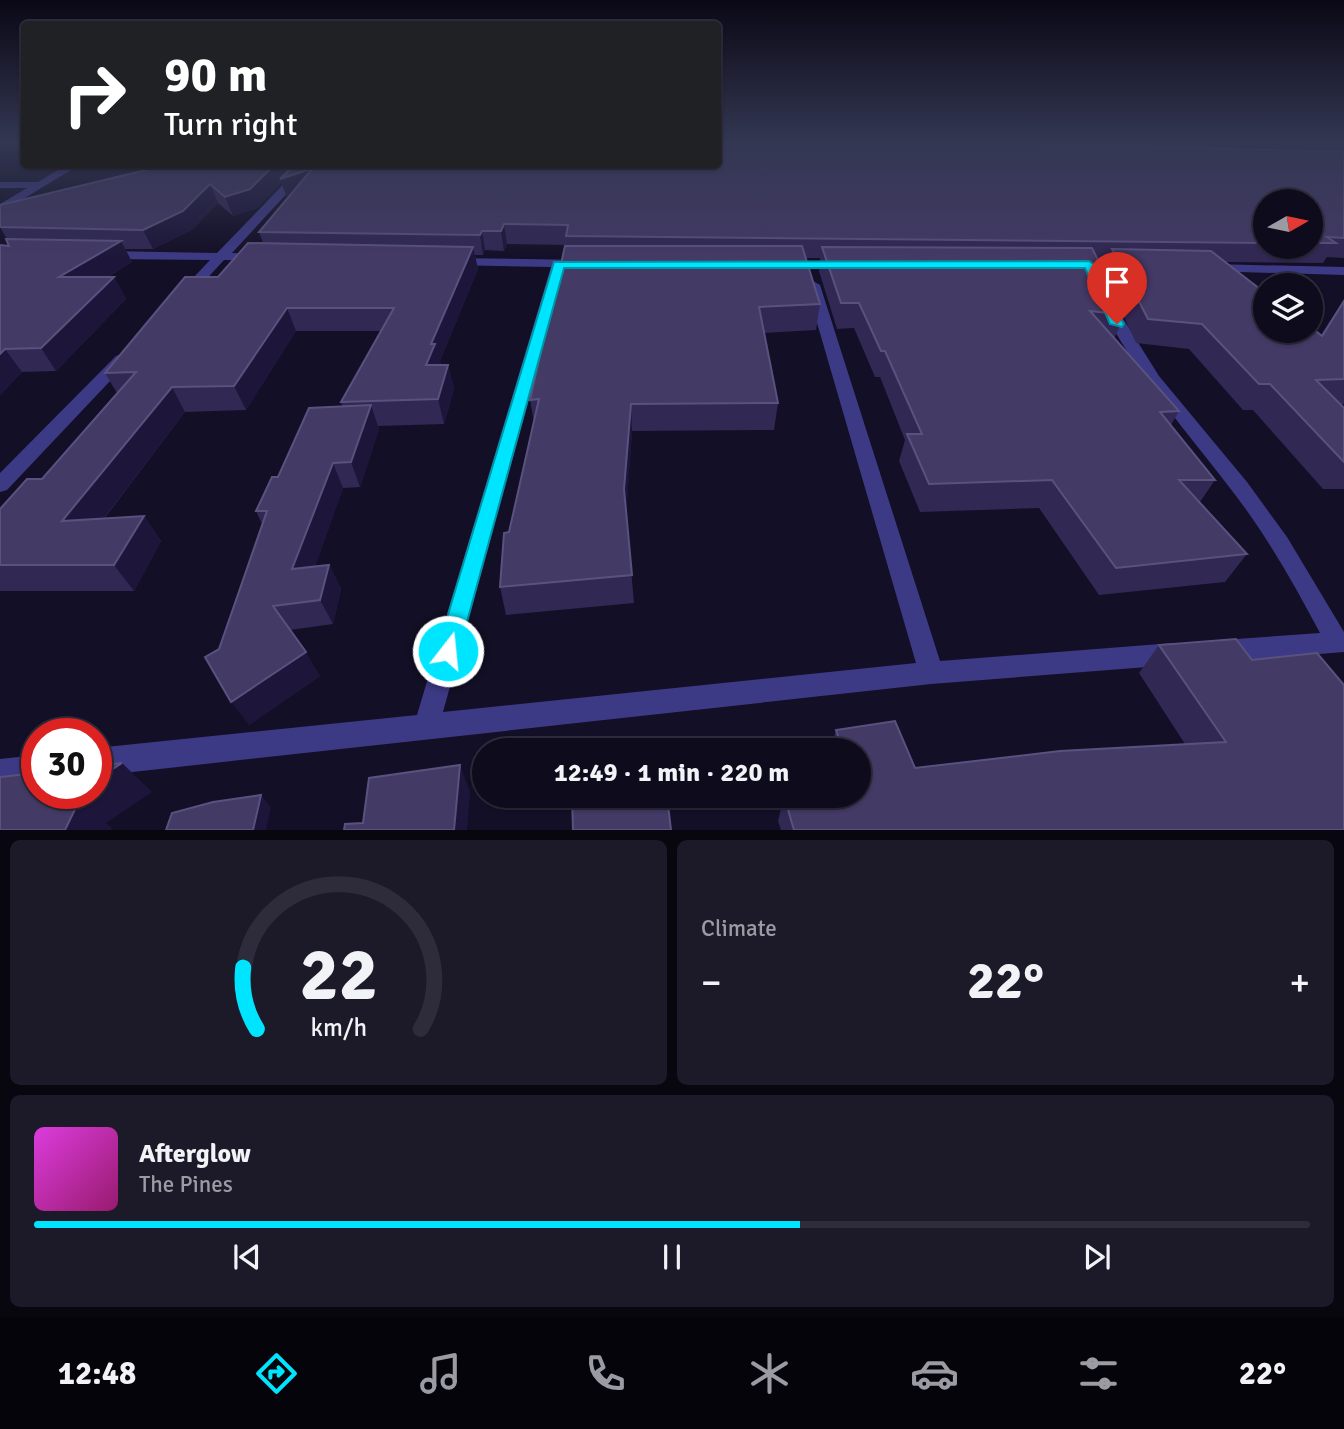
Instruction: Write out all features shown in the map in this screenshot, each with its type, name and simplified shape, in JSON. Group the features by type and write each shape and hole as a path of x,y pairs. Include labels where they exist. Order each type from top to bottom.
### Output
{"street":[{"path":"0,209 48,182"},
{"path":"173,306 292,182"},
{"path":"0,185 41,186"},
{"path":"97,255 275,258"},
{"path":"437,261 600,264"},
{"path":"426,728 559,264"},
{"path":"766,265 861,265"},
{"path":"807,265 931,673"},
{"path":"1196,267 1344,271"},
{"path":"112,760 931,673 1340,642 1242,490 1126,344 1100,287"},
{"path":"0,485 135,346"},
{"path":"0,772 21,770"}],"building":[{"path":"97,182 257,182 250,189 225,197 210,184 183,211 143,230 0,227 0,205"},
{"path":"301,182 1344,182 1344,238 1327,237 1336,243 1323,243 1323,189 1253,189 1253,243 566,236 568,225 504,224 501,231 482,231 480,235 259,232"},
{"path":"6,239 121,241 59,277 114,277 41,348 5,349 0,354 0,245 9,246"},
{"path":"248,243 473,247 431,344 435,344 426,365 448,365 438,399 341,402 394,308 287,308 234,386 172,387 62,521 144,516 114,565 0,565 0,509 27,479 42,479 136,372 105,373 185,277 218,277"},
{"path":"565,246 802,246 820,304 759,307 778,403 631,404 624,489 632,575 500,587 504,533 509,532 539,399 530,400"},
{"path":"822,247 1092,248 1125,315 1090,311 1179,411 1160,412 1215,480 1179,480 1247,554 1116,568 1052,480 929,484 907,434 922,434 885,351 881,351 859,303 841,303"},
{"path":"1112,249 1211,251 1253,284 1253,343 1323,343 1323,334 1344,301 1344,379 1316,380 1344,408 1344,462 1270,384 1259,384 1202,324 1148,319"},
{"path":"371,405 351,462 333,463 292,569 329,565 320,600 273,606 306,652 231,702 205,657 219,649 267,511 256,511 272,477 278,477 309,408"},
{"path":"1236,639 1252,660 1317,653 1344,685 1344,830 794,830 788,808 871,808 871,738 839,738 836,730 895,721 915,768 1060,751 1226,742 1159,645"},
{"path":"460,765 454,830 344,830 345,824 363,823 369,778"},
{"path":"21,775 21,809 75,809 65,830 0,830 0,777"},
{"path":"261,795 253,830 166,830 172,813 213,802"},
{"path":"572,808 668,808 671,830 573,830"}],"route":[{"path":"448,651 559,264 1089,265 1117,324"}]}
